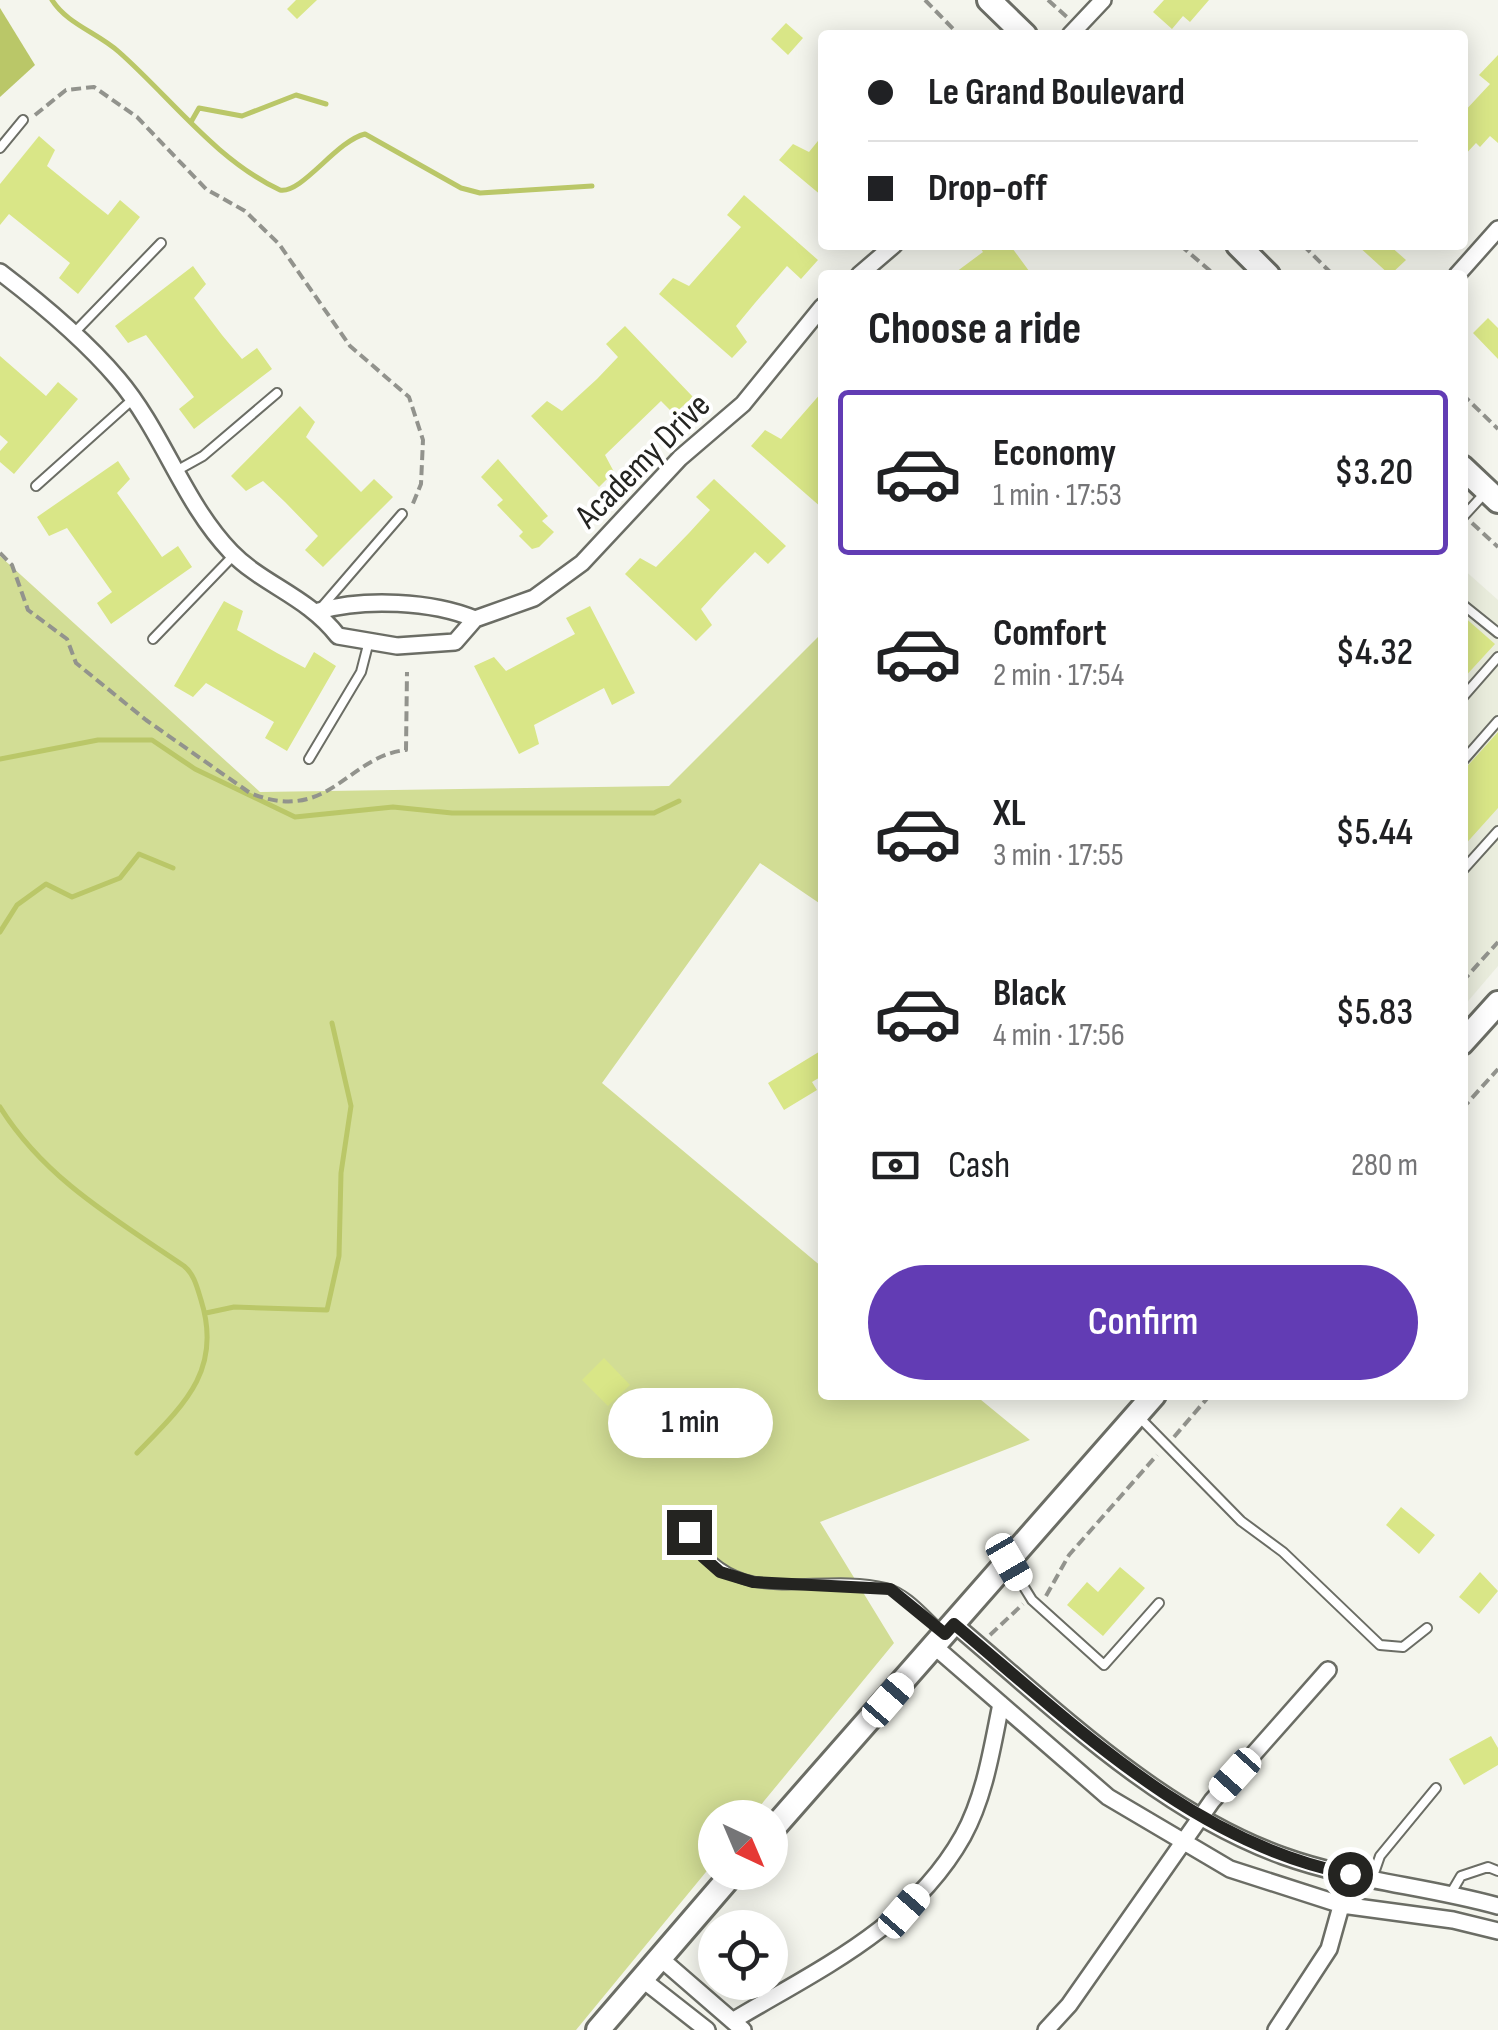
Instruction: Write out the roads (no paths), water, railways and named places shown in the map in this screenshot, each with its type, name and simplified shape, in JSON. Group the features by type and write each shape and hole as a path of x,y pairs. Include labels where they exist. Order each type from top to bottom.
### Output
{"main road":[{"path":"988,0 1020,30"},
{"path":"1243,250 1263,270"},
{"path":"1468,473 1493,496"},
{"path":"1468,1036 1498,1003"},
{"path":"788,1812 1150,1400"},
{"path":"598,2030 719,1890"}],"street":[{"path":"1075,30 1103,0"},
{"path":"1461,270 1498,229"},
{"path":"864,270 888,250"},
{"name":"Academy Drive","path":"0,272 73,334 132,400 204,519 234,555 319,610 338,636 397,646 455,642 475,620 534,598 582,564 680,458 743,404 818,312"},
{"path":"319,610 344,604 448,608 475,620"},
{"path":"945,1635 980,1646 1134,1771 1202,1818 1281,1856 1498,1906"},
{"path":"945,1635 1001,1704 1108,1796 1230,1869 1342,1906 1498,1930"},
{"path":"1046,2030 1069,2005 1183,1842 1328,1670"},
{"path":"660,1958 738,2025 881,1932 945,1863 964,1834 978,1799 1001,1704"},
{"path":"1276,2030 1329,1949 1350,1874"},
{"path":"642,1979 707,2030"}],"lane":[{"path":"0,148 22,120"},
{"path":"73,334 162,243"},
{"path":"176,470 203,456 277,393"},
{"path":"36,486 132,400"},
{"path":"1468,514 1493,496"},
{"path":"319,610 402,514"},
{"path":"153,639 234,555"},
{"path":"1468,609 1498,633"},
{"path":"308,759 361,672 369,641"},
{"path":"1468,691 1498,657"},
{"path":"1468,755 1498,722"},
{"path":"1468,865 1498,831"},
{"path":"1137,1415 1164,1447 1380,1645 1404,1646 1426,1628"},
{"path":"689,1532 703,1557 720,1572 753,1582 890,1589 945,1635"},
{"path":"1009,1562 1032,1600 1104,1665 1159,1603"},
{"path":"1372,1879 1380,1856 1436,1788"},
{"path":"1450,1892 1461,1876 1488,1866 1498,1871"}],"waterway":[{"path":"52,0 66,16 119,52 235,162 280,190 298,184 343,146 365,134 461,188 480,193 592,186"},
{"path":"191,122 199,108 242,116 296,95 326,104"},
{"path":"0,759 98,740 152,740 195,769 295,817 393,807 452,813 654,813 679,801"},
{"path":"0,932 17,905 46,884 72,897 120,878 139,854 173,868"},
{"path":"206,1313 234,1307 327,1310 339,1256 341,1173 351,1106 332,1023"},
{"path":"0,1107 18,1133 60,1177 184,1266 195,1281 206,1325 203,1367 184,1402 137,1453"}]}
